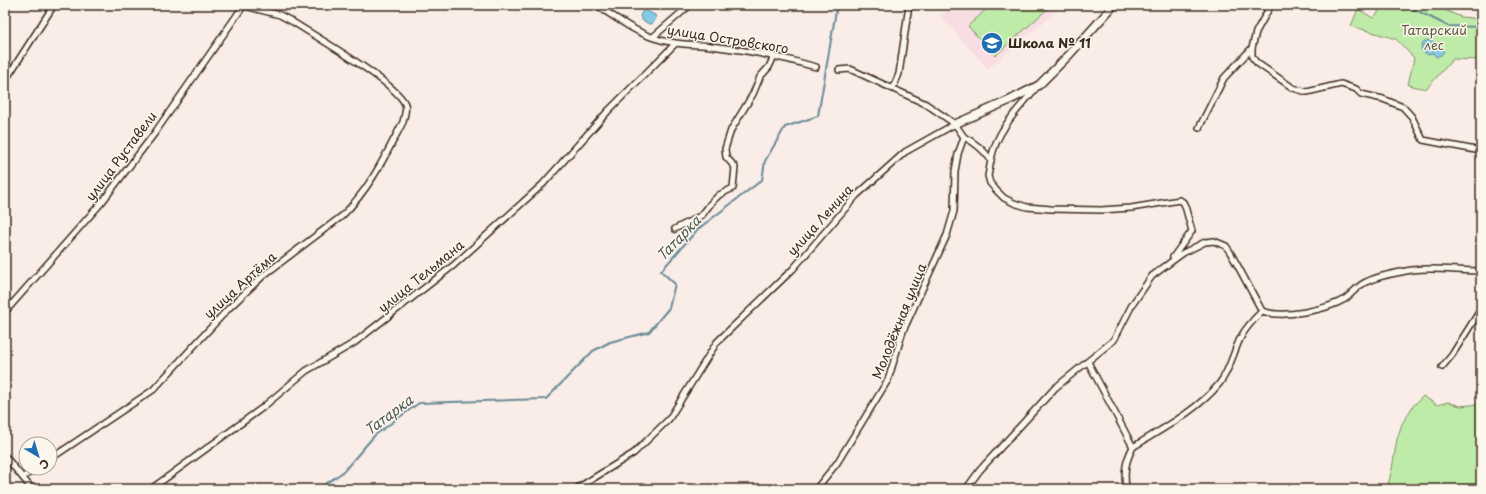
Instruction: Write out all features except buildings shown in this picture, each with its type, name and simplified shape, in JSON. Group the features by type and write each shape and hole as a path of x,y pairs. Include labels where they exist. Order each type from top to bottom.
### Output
{"street":[{"path":"5,82 54,5"},
{"name":"улица Артёма","path":"58,454 152,390 229,308 264,275 342,216 369,185 403,122 405,105 402,99 369,70 280,15 243,5"},
{"name":"улица Руставели","path":"5,312 102,202 154,134 243,5"},
{"name":"улица Островского","path":"596,5 634,29 653,38 675,44 711,46 774,56 816,67"},
{"path":"653,38 690,5"},
{"path":"893,88 899,74 909,5"},
{"name":"улица Ленина","path":"576,489 634,452 669,419 717,342 793,269 856,196 905,152 955,124 1008,101 1039,85 1070,54 1114,5"},
{"path":"1271,5 1256,32 1252,48 1252,57 1257,63 1293,88 1307,92 1341,84 1356,90 1361,94 1383,99 1403,107 1412,117 1423,140 1481,151"},
{"name":"улица Тельмана","path":"151,489 262,408 306,371 354,343 454,266 543,184 610,110 675,44"},
{"path":"1199,128 1224,78 1252,48"},
{"path":"675,229 702,215 719,195 733,188 735,167 726,157 725,149 731,130 753,94 760,77 769,67 774,56"},
{"path":"839,70 850,69 875,82 893,88 926,104 955,124 964,137 975,142 981,147 991,160"},
{"path":"1039,85 1000,133 992,150 988,176 990,183 1004,198 1014,203 1027,207 1051,210 1100,210 1131,208 1180,200 1184,202 1186,206 1192,231 1183,246 1169,262"},
{"name":"Молодёжная улица","path":"816,489 837,463 888,380 903,331 947,235 954,211 955,171 958,154 964,137"},
{"path":"966,489 980,470 1055,388 1114,340 1132,305 1152,276 1169,262 1199,244 1214,241 1220,243 1230,252 1262,311 1270,314 1285,315 1324,308 1343,300 1365,282 1402,272 1425,270 1481,271"},
{"path":"1442,367 1452,355 1481,309"},
{"path":"1126,489 1124,473 1128,456 1134,447 1192,409 1216,388 1226,373 1241,336 1249,324 1262,311"},
{"path":"1088,362 1134,447"},
{"path":"5,456 32,489"}],"shaded area":[{"name":"Школа № 11","path":"954,5 1064,5 988,69 940,16"}],"green space":[{"path":"991,5 1052,5 995,56 968,26"},
{"name":"Татарский лес","path":"1380,5 1433,5 1461,17 1481,19 1481,60 1453,59 1426,89 1408,85 1414,58 1396,39 1351,26 1358,9 1373,18 1378,13"},
{"path":"1423,396 1437,405 1448,402 1460,406 1481,404 1481,489 1387,489 1397,439 1402,424 1413,406"}],"water":[{"path":"645,10 655,15 656,18 652,24 642,20 640,16"},
{"path":"1430,40 1440,46 1444,52 1441,55 1436,57 1433,53 1429,55 1423,52 1421,49 1423,44"}],"waterway":[{"name":"Татарка","path":"318,489 343,472 375,435 419,403 546,399 593,351 610,342 649,332 669,308 675,284 661,271 698,229 762,180 765,161 785,127 818,116 837,5"},
{"path":"1406,5 1448,26 1481,27"}],"place":[{"name":"Школа № 11","path":"992,43"}]}
